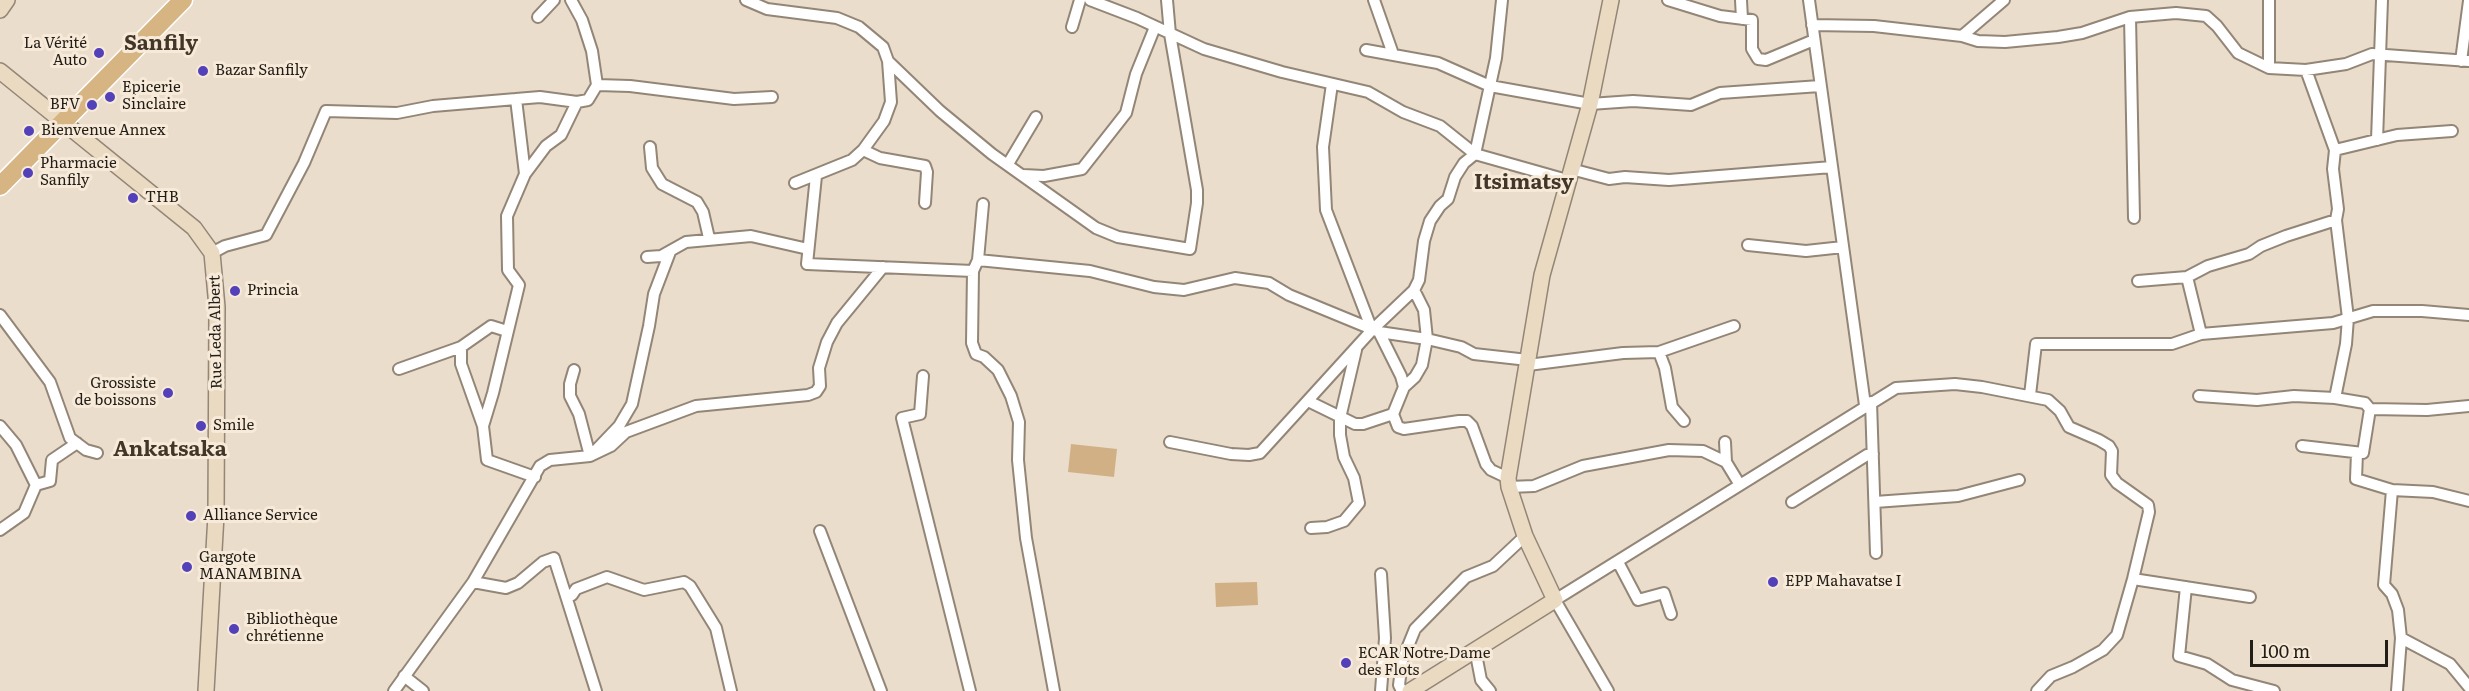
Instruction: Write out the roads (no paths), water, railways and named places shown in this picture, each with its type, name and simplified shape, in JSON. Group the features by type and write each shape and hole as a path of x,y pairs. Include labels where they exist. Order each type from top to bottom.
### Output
{"main road":[{"path":"0,186 183,0"}],"street":[{"path":"0,10 7,0"},
{"path":"538,17 554,0"},
{"path":"212,253 225,246 266,235 304,163 326,111 397,113 432,106 516,99 540,98 577,102 588,100 597,86 592,51 582,20 572,0"},
{"path":"748,0 767,9 837,18 859,27 883,47 888,61 891,102 884,121 863,150 852,160 795,183"},
{"path":"1072,27 1080,0"},
{"path":"1090,0 1204,49 1282,72 1368,92 1403,112 1440,126 1474,154 1569,174 1609,179 1625,177 1669,180 1832,167"},
{"path":"888,61 940,111 992,154 1106,234 1190,249 1197,190 1170,34 1167,0"},
{"path":"1374,0 1393,54"},
{"path":"1170,442 1231,454 1260,453 1357,347 1375,332 1414,290 1419,280 1424,241 1430,221 1448,199 1455,177 1464,163 1474,154 1496,58 1502,0"},
{"path":"1608,691 1555,600 1525,536 1508,483 1542,275 1590,104 1611,0"},
{"path":"1668,0 1720,16 1752,20 1752,49 1758,59 1766,60 1814,40"},
{"path":"1741,0 1742,19"},
{"path":"1809,0 1843,247 1868,404 1874,454 1876,554"},
{"path":"1962,36 2004,0"},
{"path":"2269,0 2270,68"},
{"path":"2377,140 2382,0"},
{"path":"1812,25 1874,26 1962,36 1978,41 2005,42 2082,33 2130,16 2176,13 2206,16 2238,53 2270,68 2306,70 2346,64 2372,54 2465,61 2469,1"},
{"path":"2130,16 2134,218"},
{"path":"1023,175 1044,176 1082,169 1126,113 1136,74 1155,27"},
{"path":"1366,50 1438,63 1490,86 1590,104 1633,101 1690,105 1720,93 1820,86"},
{"path":"2306,70 2335,150 2333,169 2338,209 2336,220 2348,318 2346,344 2335,398"},
{"name":"Rue Leda Albert","path":"0,71 194,228 212,253 217,307 216,515 206,691"},
{"path":"1332,84 1323,147 1326,210 1375,332 1401,376 1404,387"},
{"path":"597,86 630,86 734,99 772,97"},
{"path":"516,99 525,174"},
{"path":"483,426 519,285 508,270 507,216 525,174 546,146 561,135 577,102"},
{"path":"1008,164 1036,117"},
{"path":"2335,150 2397,135 2452,131"},
{"path":"650,147 652,168 662,184 697,202 703,212 710,238"},
{"path":"863,150 880,158 925,166 927,172 925,203"},
{"path":"816,176 807,264 883,267 975,266 1090,271 1154,287 1184,290 1235,278 1256,280 1269,283 1288,295 1375,332 1427,339 1461,347 1474,354 1528,363 1623,353 1659,352 1734,326"},
{"path":"983,204 975,266 972,343 976,354 984,357 998,370 1011,396 1019,422 1018,460 1026,538 1054,691"},
{"path":"2138,281 2187,277 2208,266 2249,254 2261,246 2286,236 2336,220"},
{"path":"647,257 661,256 686,242 710,238 760,237 808,249"},
{"path":"1748,245 1806,251 1843,247"},
{"path":"590,456 619,426 632,404 654,294 670,252"},
{"path":"394,691 473,582 540,466 550,460 590,456 611,446 626,432 696,406 808,395 816,392 820,386 819,368 827,342 837,323 883,267"},
{"path":"2187,277 2201,334"},
{"path":"1414,290 1424,310 1427,339 1422,365 1415,377 1404,387 1393,414 1398,427 1404,429 1459,421 1467,422 1472,426 1486,464 1491,470 1508,483 1534,486 1583,466 1669,450 1703,451 1726,462"},
{"path":"2030,395 2036,344 2172,344 2201,334 2333,323 2373,311 2422,311 2469,315"},
{"path":"0,315 50,382 70,438 86,450 97,453"},
{"path":"399,369 461,347 490,326 507,331"},
{"path":"461,347 461,364 483,426 487,460 535,477"},
{"path":"1311,528 1327,527 1344,521 1359,503 1354,478 1344,457 1340,435 1340,418 1357,347"},
{"path":"1659,352 1665,368 1672,406 1684,421"},
{"path":"574,370 570,384 570,396 579,414 590,456"},
{"path":"923,376 920,414 902,418 970,691"},
{"path":"1416,689 1896,388 1917,385 1964,385 2048,400 2060,411 2069,427 2109,446 2112,451 2111,475 2117,483 2148,505 2149,512 2117,635 2103,650 2051,676 2037,691"},
{"path":"2199,396 2258,400 2294,396 2335,398 2365,403 2370,409 2364,453 2302,446"},
{"path":"1308,401 1355,424 1363,424 1393,414"},
{"path":"2370,409 2427,410 2469,406"},
{"path":"0,426 16,445 36,485 24,513 0,530"},
{"path":"1725,442 1726,462 1740,485"},
{"path":"36,485 50,481 52,460 77,443"},
{"path":"2357,453 2356,479 2392,490 2433,492 2469,501"},
{"path":"1792,502 1867,455 1874,454"},
{"path":"1875,502 1958,496 2019,480"},
{"path":"2392,490 2384,585 2395,600 2401,638 2397,691"},
{"path":"820,531 881,691"},
{"path":"1402,691 1399,685 1402,661 1415,629 1466,577 1493,566 1525,536"},
{"path":"473,582 506,588 518,584 543,562 554,558 596,691"},
{"path":"1617,562 1638,600 1664,593 1671,614"},
{"path":"1381,574 1385,638 1381,691"},
{"path":"567,597 572,595 576,589 607,577 644,590 684,582 690,586 716,628 730,691"},
{"path":"2133,579 2250,597"},
{"path":"2186,587 2179,656 2207,664 2232,680 2274,691"},
{"path":"2401,638 2450,664 2467,686"},
{"path":"1475,650 1481,680 1490,691"},
{"path":"405,676 423,691"}],"place":[{"name":"La Vérité Auto","path":"99,53"},
{"name":"Bazar Sanfily","path":"203,71"},
{"name":"Epicerie Sinclaire","path":"110,97"},
{"name":"BFV","path":"92,105"},
{"name":"Bienvenue Annex","path":"29,131"},
{"name":"Pharmacie Sanfily","path":"28,173"},
{"name":"THB","path":"133,198"},
{"name":"Princia","path":"235,291"},
{"name":"Grossiste de boissons","path":"168,393"},
{"name":"Smile","path":"201,426"},
{"name":"Alliance Service","path":"191,516"},
{"name":"Gargote MANAMBINA","path":"187,567"},
{"name":"EPP Mahavatse I","path":"1773,582"},
{"name":"Bibliothèque chrétienne","path":"234,629"},
{"name":"ECAR Notre-Dame des Flots","path":"1346,663"}],"district":[{"name":"Sanfily","path":"161,44"},
{"name":"Itsimatsy","path":"1524,183"},
{"name":"Ankatsaka","path":"170,450"}]}
